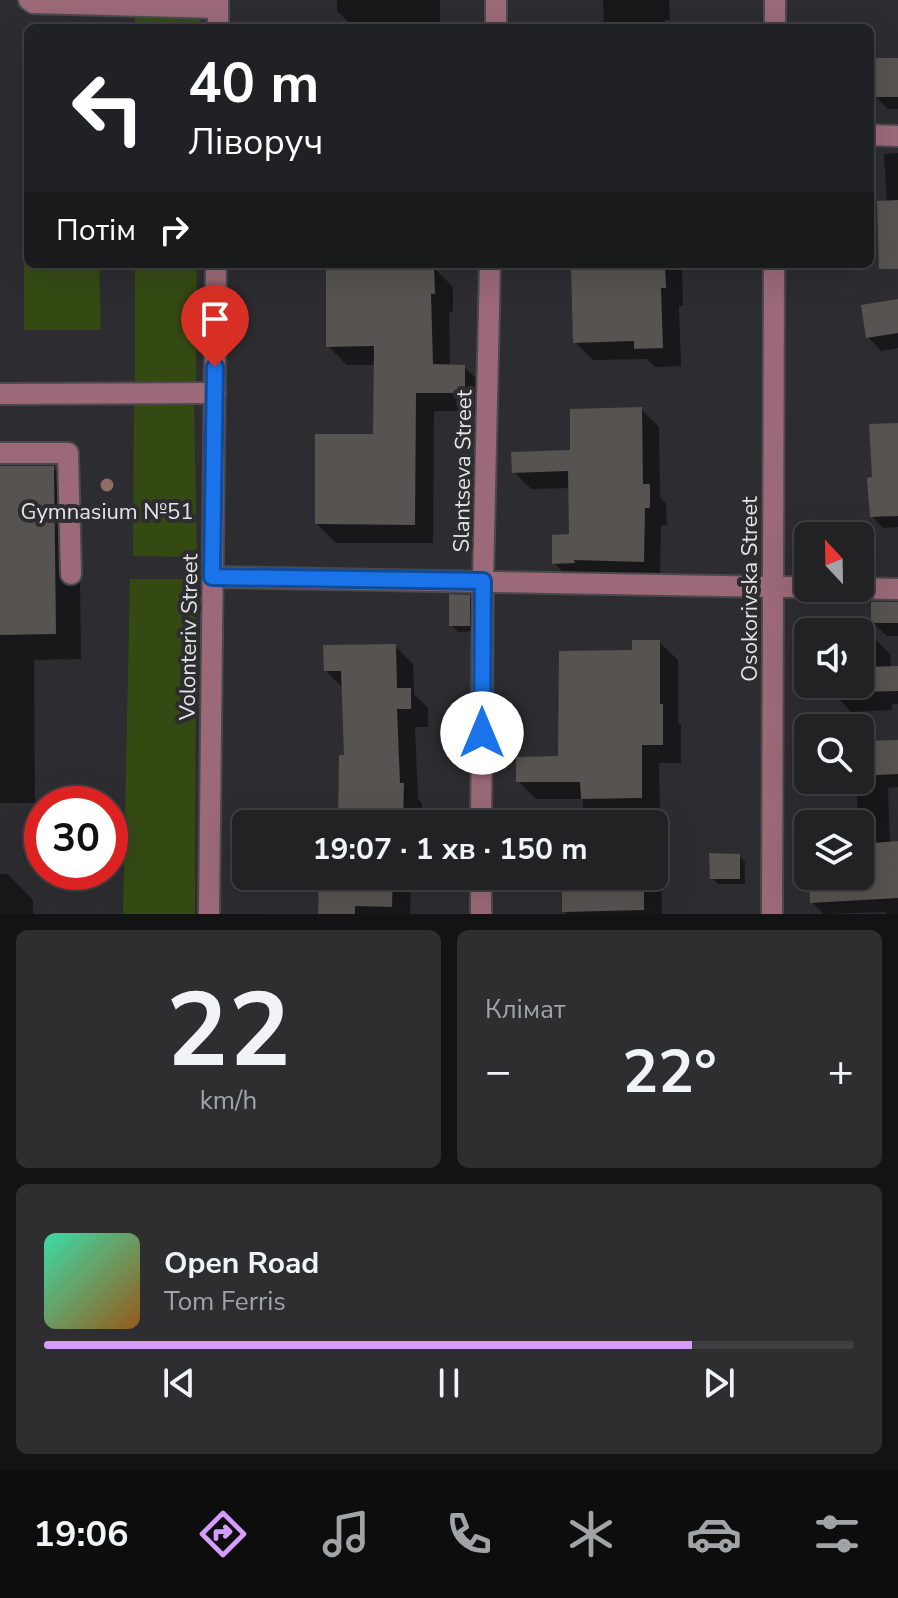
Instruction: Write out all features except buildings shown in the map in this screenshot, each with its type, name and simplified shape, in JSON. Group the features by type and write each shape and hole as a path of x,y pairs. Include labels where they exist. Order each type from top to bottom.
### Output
{"street":[{"path":"29,0 33,3 218,12"},
{"path":"496,0 496,24"},
{"path":"775,0 775,24"},
{"path":"874,135 898,136"},
{"name":"Volonteriv Street","path":"209,914 216,268"},
{"name":"Slantseva Street","path":"481,810 490,268"},
{"name":"Osokorivska Street","path":"772,914 774,268"},
{"path":"0,394 215,393"},
{"path":"0,453 68,453 71,574"},
{"path":"212,577 898,589"},
{"path":"481,890 481,914"}],"green space":[{"path":"135,14 200,15 200,24 135,24"},
{"path":"24,268 99,268 101,330 24,330"},
{"path":"135,268 197,268 196,386 135,387"},
{"path":"134,404 194,404 197,557 133,556"},
{"path":"130,579 196,579 195,914 123,914 124,890 128,890 126,786"}],"place":[{"name":"Gymnasium №51","path":"107,485"}],"route":[{"path":"215,367 212,577 483,581 482,733"}]}
